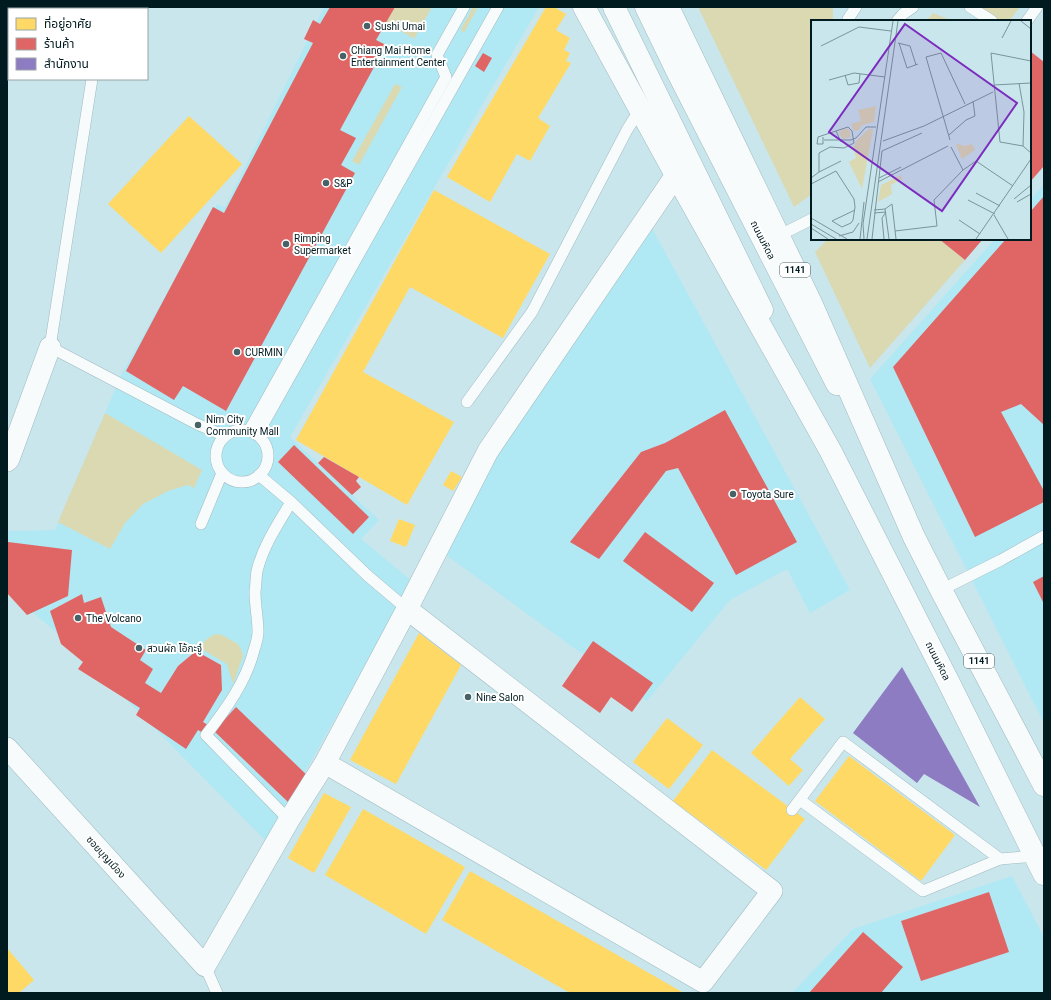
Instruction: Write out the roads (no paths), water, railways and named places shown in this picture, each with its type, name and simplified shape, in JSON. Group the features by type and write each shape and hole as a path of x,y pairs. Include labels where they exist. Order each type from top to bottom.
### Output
{"main road":[{"name":"ถนนมหิดล","path":"584,7 830,450"},
{"name":"ถนนมหิดล","path":"614,7 830,450 1039,865"},
{"name":"ถนนมหิดล","path":"646,7 678,73 941,590 1044,785"},
{"name":"ถนนมหิดล","path":"668,7 814,310 914,537"}],"street":[{"path":"206,966 289,820 325,763 407,609 488,451 676,175"},
{"path":"7,461 50,347"},
{"path":"325,763 703,982 772,891 750,866 407,609"},
{"name":"ซอยบุญเมือง","path":"7,748 206,966"}],"lane":[{"path":"253,433 446,77 437,55 464,7"},
{"path":"253,433 498,7"},
{"path":"848,20 856,7"},
{"path":"898,20 903,14 913,7"},
{"path":"970,7 990,20"},
{"path":"1028,20 1037,7"},
{"path":"92,80 50,347 197,424 225,436"},
{"path":"467,402 532,312 627,130 640,109"},
{"path":"778,236 811,220"},
{"path":"244,430 253,433 262,439 267,447 268,458 265,468 259,475 250,480 240,482 230,479 222,473 217,464 216,454 219,444 225,436 234,431 244,430"},
{"path":"201,524 222,473"},
{"path":"259,475 291,502 368,576 407,609"},
{"path":"289,820 206,735 238,690 254,652 258,634 255,593 257,572 263,554 275,529 291,502"},
{"path":"941,590 1001,560 1044,536"},
{"path":"792,810 843,742 1000,859 1039,865"},
{"path":"800,800 923,892 1000,859"},
{"path":"206,966 217,993"}],"place":[{"name":"Sushi Umai","path":"367,26"},
{"name":"Chiang Mai Home Entertainment Center","path":"343,56"},
{"name":"S&P","path":"326,183"},
{"name":"Rimping Supermarket","path":"286,244"},
{"name":"CURMIN","path":"237,352"},
{"name":"Nim City Community Mall","path":"198,425"},
{"name":"Toyota Sure","path":"733,494"},
{"name":"The Volcano","path":"78,618"},
{"name":"สวนผัก โอ้กะจู๋","path":"139,648"},
{"name":"Nine Salon","path":"468,697"}]}
